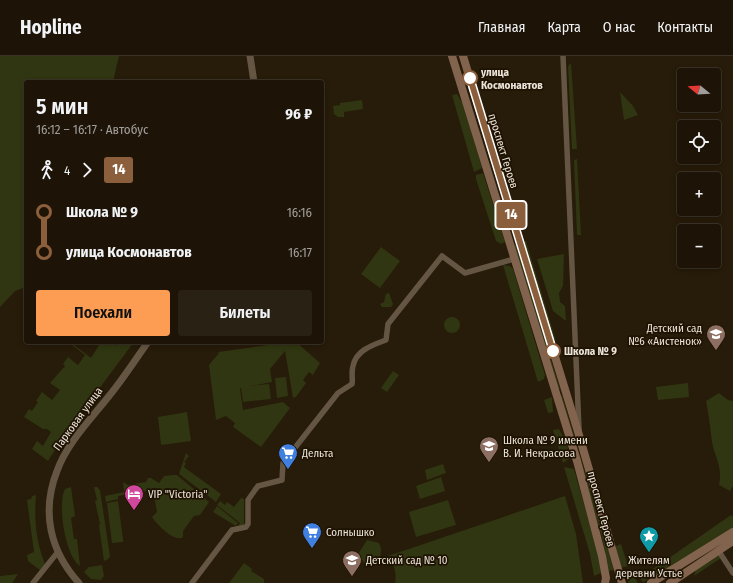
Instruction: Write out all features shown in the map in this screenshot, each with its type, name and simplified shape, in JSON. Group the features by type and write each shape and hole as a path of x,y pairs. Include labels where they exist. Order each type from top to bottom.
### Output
{"main road":[{"name":"проспект Героев","path":"452,56 577,461 602,556 607,581"},
{"name":"проспект Героев","path":"463,56 579,435 622,583"},
{"path":"652,583 733,532"},
{"path":"670,583 733,541"}],"street":[{"path":"250,56 254,80"},
{"name":"проспект Героев","path":"563,56 579,387 579,435"},
{"path":"192,583 232,530 246,527 248,524 248,500 258,486 282,480 283,463 338,393 352,384 353,365 359,355 367,347 386,340 388,324 442,256 466,273 514,259"},
{"name":"Парковая улица","path":"79,583 57,553 51,535 49,513 52,488 57,470 79,434 146,344"},
{"path":"718,550 733,572"},
{"path":"33,583 57,553"}],"green space":[{"path":"0,56 119,56 113,80 24,80 24,288 15,291 0,307"},
{"path":"571,63 577,149 572,149 568,66"},
{"path":"620,92 633,106 638,115 624,120"},
{"path":"457,94 463,104 482,168 474,172 452,95"},
{"path":"362,100 363,109 344,112 344,117 338,117 334,114 333,106 340,105 340,103"},
{"path":"577,159 581,235 577,235 574,160"},
{"path":"483,173 505,242 501,244 496,241 476,179 476,175"},
{"path":"526,241 556,341 551,335 523,242"},
{"path":"516,244 560,389 557,390 514,245"},
{"path":"381,247 400,261 380,288 361,274"},
{"path":"564,254 563,286 559,293 560,302 565,306 566,321 553,311 537,259"},
{"path":"503,265 510,266 513,269 545,375 544,379 538,382"},
{"path":"389,293 393,304 391,307 382,307 380,304 384,302 386,294"},
{"path":"452,317 459,322 460,325 455,332 452,333 445,328 444,325 449,318"},
{"path":"71,344 74,344 91,358 100,344 114,344 117,346 118,344 133,344 63,437 48,461 32,449 37,441 43,446 51,432 47,429 43,429 24,417 29,409 32,411 42,392 52,400 60,390 50,383 65,366 63,364 68,357 78,365 85,355"},
{"path":"276,344 298,344 320,363 313,375 309,372 303,380 306,383 296,397 293,398 285,351 270,369 272,382 240,388 243,410 283,402 290,408 261,447 233,427 235,423 226,416 216,420 209,365 219,353 218,352"},
{"path":"393,371 399,375 387,392 381,388"},
{"path":"286,377 288,396 277,398 275,378"},
{"path":"688,383 689,397 658,400 656,387"},
{"path":"269,384 271,399 243,402 241,387"},
{"path":"719,393 728,400 733,401 733,486 730,491 719,485 720,473 712,442 706,401"},
{"path":"562,395 614,570 609,571 602,537 559,396"},
{"path":"552,397 553,412 548,413 544,400"},
{"path":"187,412 191,441 161,445 158,417"},
{"path":"559,429 567,446 570,458 563,463 553,430"},
{"path":"186,453 189,456 184,462 186,463 184,467 221,494 216,502 179,474"},
{"path":"443,464 446,473 427,480 425,470"},
{"path":"564,467 574,469 599,557 601,573 594,576 590,554"},
{"path":"177,475 209,502 200,515 194,516 183,531 183,537 180,538 171,535 161,528 152,517 157,512 153,490 118,496 118,499 106,502 105,496 124,492 123,482 128,485 146,482 148,478 151,478 159,483 164,476"},
{"path":"441,477 445,491 420,499 416,486"},
{"path":"71,487 75,516 71,518 74,539 77,539 80,566 70,552 62,517 63,496 65,489"},
{"path":"94,487 97,487 100,490 110,556 104,561 100,524 95,501 97,500"},
{"path":"36,495 36,531 45,564 40,570 28,561 27,555 34,552 27,500"},
{"path":"565,496 576,534 583,583 395,583 396,576 392,562 388,556"},
{"path":"241,498 244,499 244,524 236,529 240,523 217,505 220,501 225,505 227,502 234,507"},
{"path":"448,500 456,525 416,537 409,512"},
{"path":"118,501 123,542 112,543 107,503"},
{"path":"217,506 238,523 236,526 213,512"},
{"path":"731,515 733,517 733,528 691,556 643,582 640,578"},
{"path":"367,540 379,543 381,548 380,563 374,562 366,566 358,554"},
{"path":"621,544 628,566 620,568 615,550 616,546"},
{"path":"718,555 721,558 694,576 696,569"},
{"path":"244,563 252,569 251,571 264,579 264,583 229,583"},
{"path":"102,565 104,576 101,580 91,579 84,572 89,567"},
{"path":"630,571 638,583 629,583 622,573"},
{"path":"18,574 12,583 0,583 0,576"}],"bus line":[{"name":"14","path":"470,78 553,351"}],"place":[{"name":"улица Космонавтов","path":"470,78"},
{"name":"Школа № 9","path":"553,351"},
{"name":"Детский сад №6 «Аистенок»","path":"716,351"},
{"name":"Школа № 9 имени В. И. Некрасова","path":"489,463"},
{"name":"Дельта","path":"288,470"},
{"name":"VIP \"Victoria\"","path":"134,511"},
{"name":"Солнышко","path":"312,549"},
{"name":"Жителям деревни Устье","path":"649,553"},
{"name":"Детский сад № 10","path":"352,577"}]}
